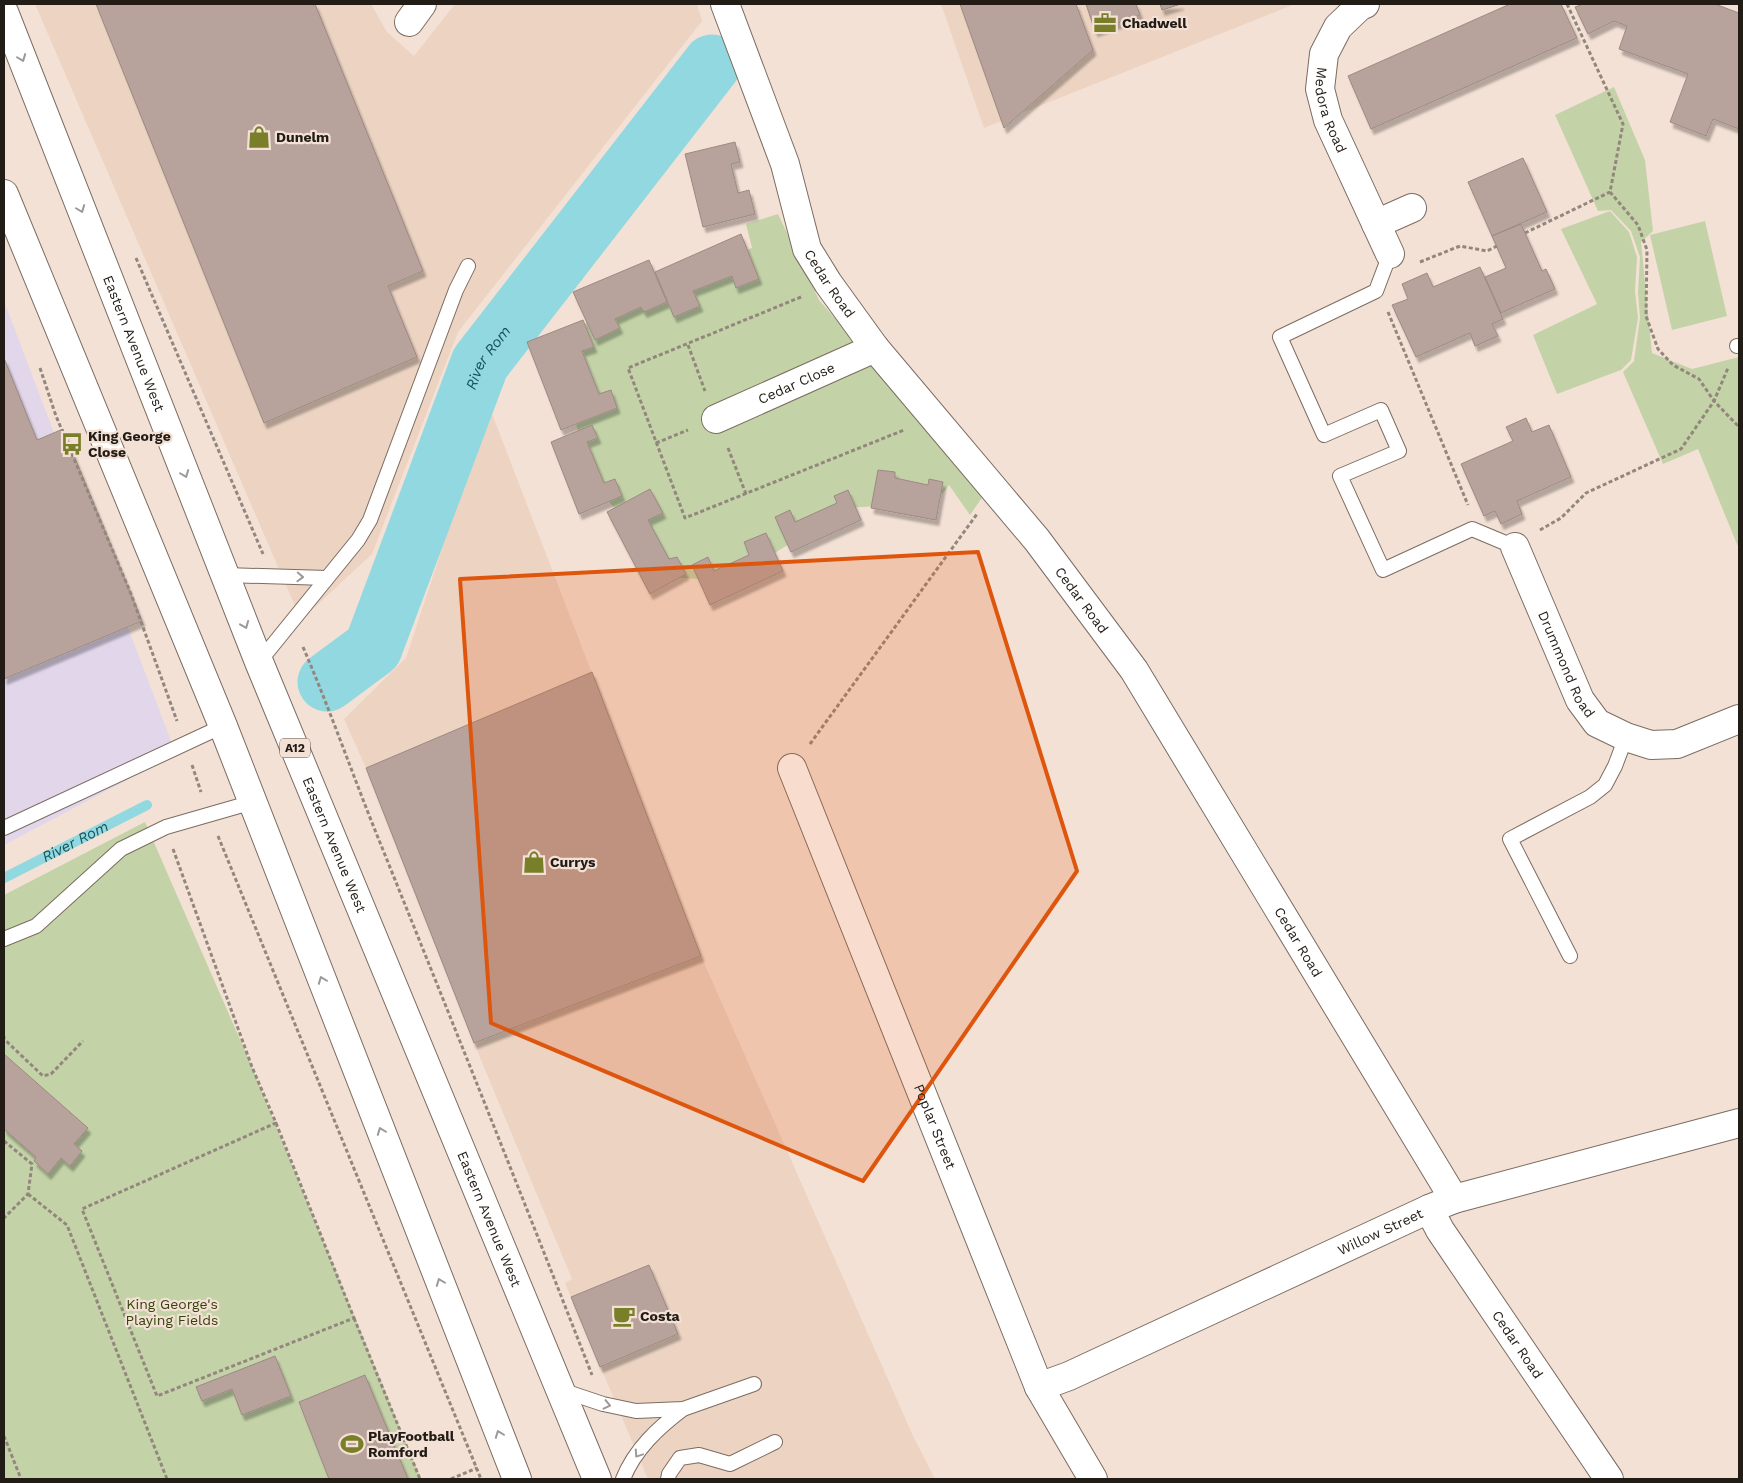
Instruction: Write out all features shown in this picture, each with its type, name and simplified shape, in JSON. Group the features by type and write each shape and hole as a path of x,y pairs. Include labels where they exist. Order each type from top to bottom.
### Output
{"main road":[{"name":"Medora Road","path":"1365,4 1360,6 1338,27 1324,54 1320,89 1328,120 1390,254"},
{"name":"Cedar Road","path":"730,5 785,164 807,249 828,284 875,348 1037,540 1134,670 1454,1200"},
{"name":"Eastern Avenue West","path":"4,12 259,662 597,1479"},
{"path":"4,194 223,726 517,1479"},
{"path":"1376,224 1412,208"},
{"name":"Cedar Close","path":"716,419 875,348"},
{"name":"Drummond Road","path":"1515,547 1580,700 1597,723 1626,737 1651,745 1677,744 1739,719"},
{"name":"Poplar Street","path":"792,768 1039,1387 1093,1479"},
{"name":"Willow Street","path":"1039,1387 1069,1376 1429,1209 1454,1200 1739,1123"},
{"name":"Cedar Road","path":"1429,1209 1440,1230 1609,1479"}],"lane":[{"path":"1390,254 1376,291 1280,337 1324,435 1381,410 1392,434 1399,451 1340,476 1383,570 1472,530 1515,547"},
{"path":"259,662 358,540 370,520 456,290 468,266"},
{"path":"225,575 327,578"},
{"path":"4,828 223,726"},
{"path":"1570,956 1510,839 1590,797 1605,785 1616,766 1626,737"},
{"path":"4,939 36,926 120,849 166,827 253,802"},
{"path":"561,1390 603,1404 636,1411 683,1409 754,1384"},
{"path":"623,1479 626,1471 642,1447 657,1429 683,1409"},
{"path":"668,1479 669,1474 680,1458 699,1455 730,1464 775,1442"}],"path":[{"path":"1567,4 1623,124 1610,192"},
{"path":"1525,232 1610,192"},
{"path":"1610,192 1638,225 1647,250 1646,316 1658,349 1673,365 1699,380 1714,401 1739,427"},
{"path":"1390,254 1396,272 1460,246 1486,251 1497,246"},
{"path":"133,251 273,576"},
{"path":"1377,287 1473,518 1472,530"},
{"path":"1515,547 1561,518 1586,493 1681,449 1714,401 1738,346"},
{"path":"37,359 56,416 131,594 209,814 481,1479"},
{"path":"792,768 995,490"},
{"path":"292,622 330,711 603,1404"},
{"path":"166,827 252,1067 420,1479"},
{"path":"4,1036 4,1039 43,1076 51,1074 83,1041"},
{"path":"276,1123 82,1209 157,1396 354,1318"},
{"path":"4,1141 32,1164 28,1194 4,1218"},
{"path":"28,1194 67,1225 167,1479"},
{"path":"4,1436 21,1479"}],"highlighted area":[{"path":"978,552 1077,871 863,1181 491,1023 460,579"}],"shaded area":[{"path":"35,4 371,4 387,32 414,56 455,4 697,4 702,21 458,332 372,554 301,620"},
{"path":"941,4 1295,4 984,128"},
{"path":"4,301 176,754 4,845"},
{"path":"489,406 701,956 913,1436 935,1479 648,1479 565,1283 572,1279 474,1043 366,768 344,719 406,658"}],"green space":[{"path":"1614,87 1645,160 1653,231 1641,242 1652,353 1692,369 1739,357 1739,549 1698,449 1663,464 1623,372 1634,361 1640,318 1638,292 1640,257 1631,231 1611,210 1598,211 1555,115"},
{"path":"1610,211 1629,232 1637,257 1635,291 1638,318 1631,360 1621,370 1557,394 1533,335 1597,304 1561,229"},
{"path":"778,214 819,300 986,492 970,515 949,485 936,502 848,508 729,581 670,577 589,477 557,346 630,288 752,248 746,224"},
{"path":"1705,221 1727,316 1672,330 1650,235"},
{"name":"King George's Playing Fields","path":"145,822 252,1067 421,1479 4,1479 4,895"}],"building":[{"name":"Dunelm","path":"96,4 315,4 423,271 388,286 417,357 264,423"},
{"path":"960,4 1076,4 1093,50 1004,128"},
{"name":"Chadwell","path":"1086,4 1136,4 1140,15 1095,31"},
{"path":"1160,4 1181,4 1162,10"},
{"path":"1510,4 1561,4 1577,38 1371,129 1348,76"},
{"path":"1583,4 1715,4 1739,13 1739,129 1713,119 1706,136 1670,122 1688,74 1619,49 1627,26 1614,21 1588,34 1575,7"},
{"path":"735,142 740,162 731,164 738,193 749,190 755,214 703,227 685,154"},
{"path":"1523,158 1547,212 1492,236 1468,182"},
{"path":"1521,224 1542,271 1546,269 1555,289 1501,313 1485,277 1506,268 1492,236"},
{"path":"741,234 759,279 736,288 732,276 693,291 700,306 674,317 655,272"},
{"path":"649,260 667,302 644,312 641,307 615,319 620,328 595,340 573,292"},
{"path":"1480,267 1503,319 1492,324 1498,336 1475,346 1470,333 1416,357 1392,305 1408,299 1402,284 1427,273 1433,287"},
{"path":"583,320 594,347 582,351 599,394 611,390 617,408 561,430 527,342"},
{"path":"4,358 37,440 63,429 142,621 4,679"},
{"path":"1526,418 1532,432 1549,425 1571,477 1517,501 1522,514 1501,524 1495,511 1484,516 1461,464 1513,441 1506,427"},
{"path":"592,425 598,438 587,442 604,483 615,479 622,496 579,514 551,442"},
{"path":"878,470 895,472 895,478 928,485 929,479 943,482 936,520 871,508"},
{"path":"650,489 663,513 648,520 669,559 677,557 686,574 650,594 607,512"},
{"path":"848,490 861,520 791,552 775,517 790,510 795,522 837,503 834,496"},
{"path":"766,533 783,571 710,605 692,565 708,557 714,571 749,555 744,542"},
{"name":"Currys","path":"592,672 701,956 474,1043 366,768"},
{"path":"4,1054 88,1128 74,1144 82,1151 70,1166 61,1158 48,1174 34,1161 36,1157 4,1129"},
{"name":"Costa","path":"649,1265 678,1334 600,1367 571,1297"},
{"path":"275,1356 291,1396 242,1415 232,1389 202,1401 196,1387"},
{"path":"365,1375 408,1479 329,1479 299,1402"}],"waterway":[{"name":"River Rom","path":"327,682 373,648 480,363 712,64"},
{"name":"River Rom","path":"4,878 147,805"}],"place":[{"name":"Chadwell","path":"1105,23"},
{"name":"Dunelm","path":"259,137"},
{"name":"King George Close","path":"72,444"},
{"name":"Currys","path":"534,862"},
{"name":"Costa","path":"624,1316"},
{"name":"PlayFootball Romford","path":"352,1444"}]}
